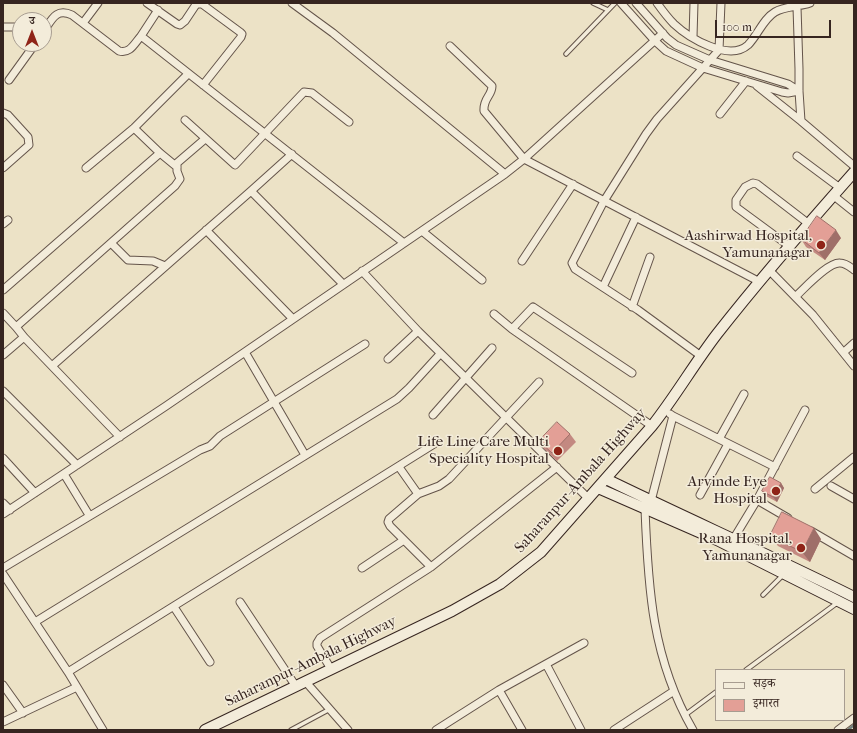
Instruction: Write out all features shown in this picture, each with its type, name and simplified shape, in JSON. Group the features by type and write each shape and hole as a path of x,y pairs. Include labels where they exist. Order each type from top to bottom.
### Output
{"main road":[{"name":"Saharanpur-Ambala Highway","path":"205,730 452,611 500,584 541,552 652,426 717,335 769,270 854,172"},
{"path":"606,479 648,505 854,609"},
{"path":"598,488 648,505 734,538 854,596"}],"street":[{"path":"83,23 98,3"},
{"path":"147,3 180,25 185,22 199,4 242,34 202,85"},
{"path":"292,3 333,33 505,174"},
{"path":"621,3 666,51 703,68 754,84 788,93 799,91"},
{"path":"636,3 676,45 710,60 780,81 793,86 799,91"},
{"path":"657,3 674,24 693,37 719,50 733,51 744,48 773,13 785,8 810,3"},
{"path":"693,37 694,3"},
{"path":"701,356 575,269 572,263 604,201 646,134 657,119 719,50 721,3"},
{"path":"777,3 785,8"},
{"path":"796,7 800,69 799,91 801,121"},
{"path":"52,20 60,12 72,15 119,51 124,52 129,51 158,10"},
{"path":"3,514 120,437 505,174 524,160 663,33"},
{"path":"141,36 404,243"},
{"path":"450,46 492,86 492,90 485,102 484,111 524,160 760,282"},
{"path":"9,80 29,52"},
{"path":"86,168 134,128 188,74"},
{"path":"720,114 746,81"},
{"path":"754,84 854,166"},
{"path":"185,120 235,164 304,92 312,93 349,122"},
{"path":"3,113 8,115 29,140 29,145 3,168"},
{"path":"134,128 177,167"},
{"path":"16,327 179,182 180,179 177,171 177,163 205,139"},
{"path":"3,290 160,153"},
{"path":"52,366 292,154"},
{"path":"797,156 837,192 854,212"},
{"path":"522,261 573,184"},
{"path":"790,246 736,207 736,200 745,187 748,184 757,184 809,224"},
{"path":"251,191 343,284"},
{"path":"603,287 636,218"},
{"path":"206,230 293,319"},
{"path":"422,231 482,280"},
{"path":"111,243 128,260 149,260 165,266"},
{"path":"632,307 650,257"},
{"path":"796,296 824,270 838,263 844,264 854,270"},
{"path":"769,270 796,296 844,352 854,366"},
{"path":"362,271 418,332 589,499"},
{"path":"512,329 533,307 632,373"},
{"path":"3,313 120,437"},
{"path":"494,314 512,329 652,426"},
{"path":"388,359 418,332"},
{"path":"3,355 24,337"},
{"path":"844,352 854,343"},
{"path":"3,568 89,515 200,450 210,446 217,438 365,344"},
{"path":"433,415 492,348"},
{"path":"245,352 305,455"},
{"path":"35,622 397,399 440,354"},
{"path":"431,567 390,526 388,522 389,519 418,494 439,486 449,479 539,382"},
{"path":"3,391 77,466"},
{"path":"719,439 744,394"},
{"path":"734,538 757,500 805,410"},
{"path":"663,411 775,467"},
{"path":"673,416 648,505 651,599 658,643 684,716 693,730"},
{"path":"68,672 434,444"},
{"path":"700,495 728,444"},
{"path":"815,488 854,457"},
{"path":"3,458 35,493"},
{"path":"399,467 418,494"},
{"path":"331,668 317,646 320,638 431,567 557,467"},
{"path":"64,474 89,515"},
{"path":"831,486 854,499"},
{"path":"757,500 792,520"},
{"path":"3,503 10,510"},
{"path":"806,528 854,556"},
{"path":"362,568 404,540"},
{"path":"3,574 68,672 103,730"},
{"path":"240,602 300,683 330,709 348,730"},
{"path":"174,607 210,662"},
{"path":"437,730 499,690 584,643"},
{"path":"546,664 581,730"},
{"path":"3,685 23,713"},
{"path":"3,722 77,687"},
{"path":"499,690 522,730"},
{"path":"617,729 674,691"},
{"path":"838,730 854,718"}],"lane":[{"path":"593,3 608,10"},
{"path":"566,54 615,3"},
{"path":"763,595 784,574"},
{"path":"747,669 838,602"},
{"path":"684,716 715,693"},
{"path":"290,730 330,709"}],"building":[{"path":"817,216 836,230 819,253 801,239"},
{"path":"557,422 570,434 552,453 539,441"},
{"path":"770,477 781,483 773,497 762,491"},
{"path":"782,512 814,528 802,552 770,536"}],"waterway":[{"path":"848,730 854,725"}],"place":[{"name":"Aashirwad Hospital, Yamunanagar","path":"821,245"},
{"name":"Life Line Care Multi Speciality Hospital","path":"558,451"},
{"name":"Arvinde Eye Hospital","path":"776,491"},
{"name":"Rana Hospital, Yamunanagar","path":"801,548"}]}
